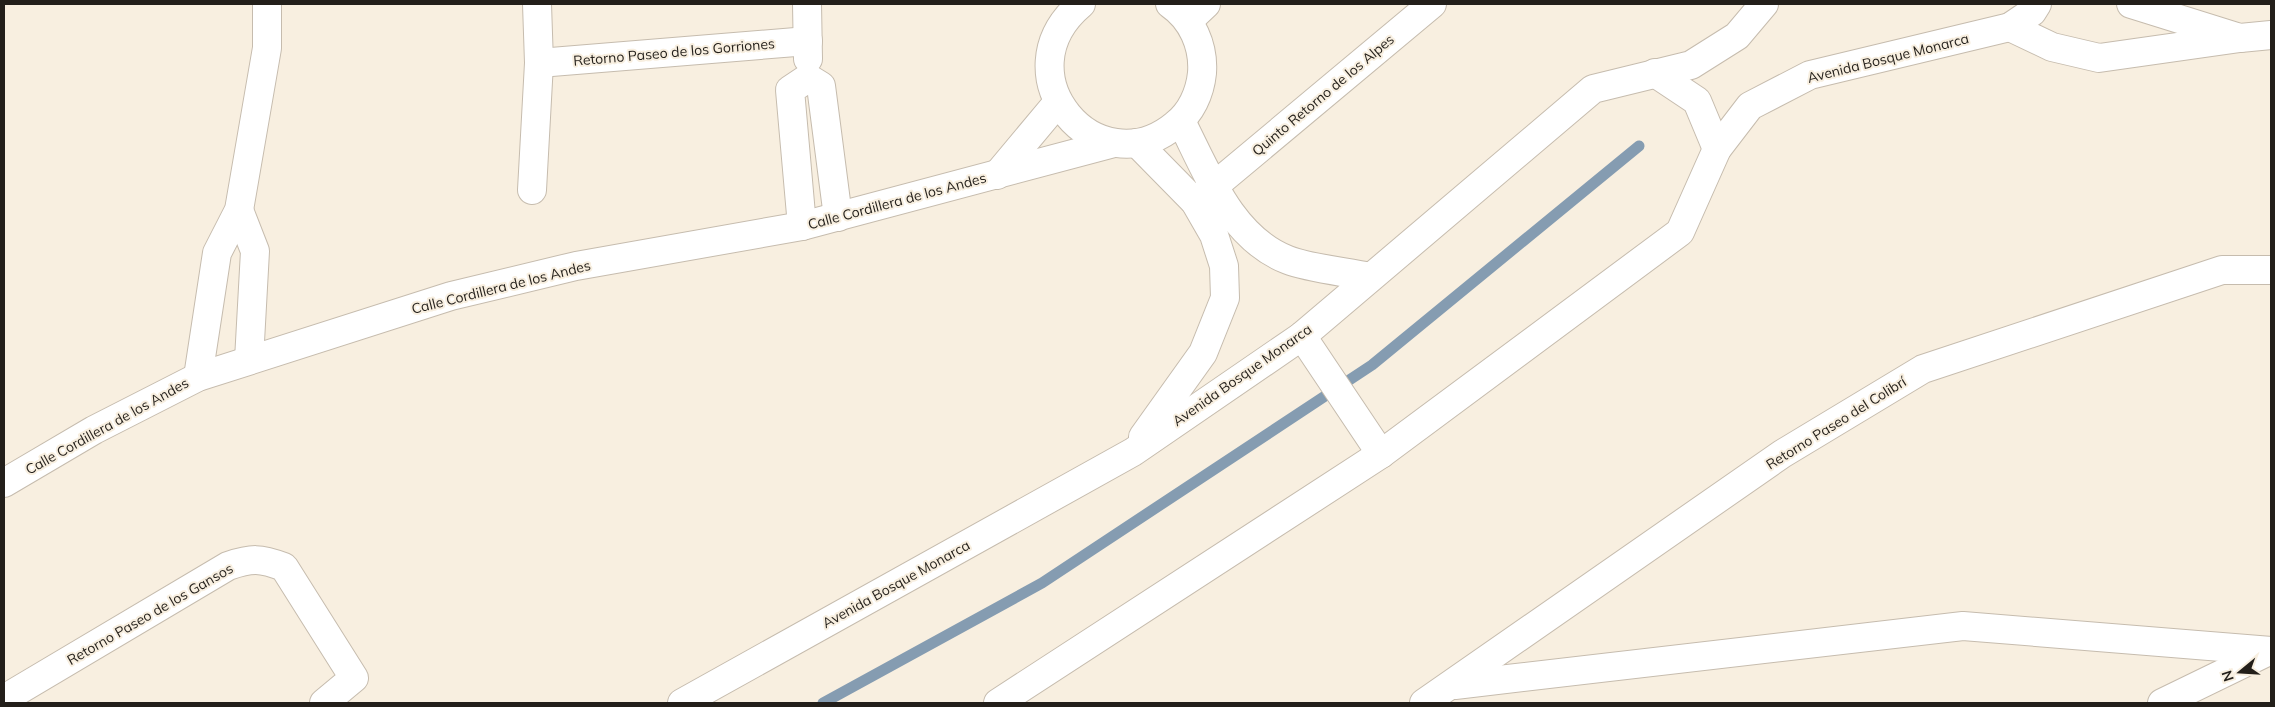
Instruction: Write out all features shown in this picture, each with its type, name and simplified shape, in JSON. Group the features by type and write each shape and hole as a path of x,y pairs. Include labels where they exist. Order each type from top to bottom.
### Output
{"street":[{"path":"198,377 217,253 240,210 267,48 267,4"},
{"path":"532,190 539,63 537,4"},
{"path":"807,4 808,78"},
{"path":"1081,4 1069,14 1058,29 1051,47 1049,66 1051,84 1058,102 1072,121 1091,135 1125,143 1205,194 1265,249 1289,261 1370,277"},
{"name":"Quinto Retorno de los Alpes","path":"1205,194 1432,4"},
{"name":"Avenida Bosque Monarca","path":"682,703 1132,452 1302,336 1593,89 1691,65 1737,36 1764,4"},
{"name":"Avenida Bosque Monarca","path":"998,703 1382,454 1680,232 1717,149 1750,106 1810,75 2010,28 2032,12 2037,4"},
{"path":"2131,4 2240,38"},
{"path":"1132,452 1202,353 1225,298 1224,266 1214,235 1205,194 1181,121 1194,103 1201,83 1202,62 1198,40 1188,10"},
{"path":"2010,28 2052,47 2099,58 2271,35"},
{"name":"Retorno Paseo de los Gorriones","path":"539,63 808,41"},
{"path":"1655,73 1696,101 1717,149"},
{"path":"808,78 821,86 838,217"},
{"path":"802,226 790,90 808,78"},
{"name":"Calle Cordillera de los Andes","path":"997,175 1058,102"},
{"name":"Calle Cordillera de los Andes","path":"4,483 94,430 198,377 451,296 576,266 802,226 997,175 1125,143 1153,138 1168,132 1181,121"},
{"path":"240,210 255,251 249,360"},
{"name":"Retorno Paseo del Colibrí","path":"1424,703 1782,454 1923,369 2222,270 2271,270"},
{"path":"1302,336 1382,454"},
{"name":"Retorno Paseo de los Gansos","path":"4,699 228,566 248,559 264,559 284,567 354,678 324,703"},
{"name":"Retorno Paseo del Colibrí","path":"1451,685 1963,626 2270,651"},
{"path":"2162,703 2270,651"}],"waterway":[{"path":"823,703 1042,583 1372,365 1639,146"}]}
